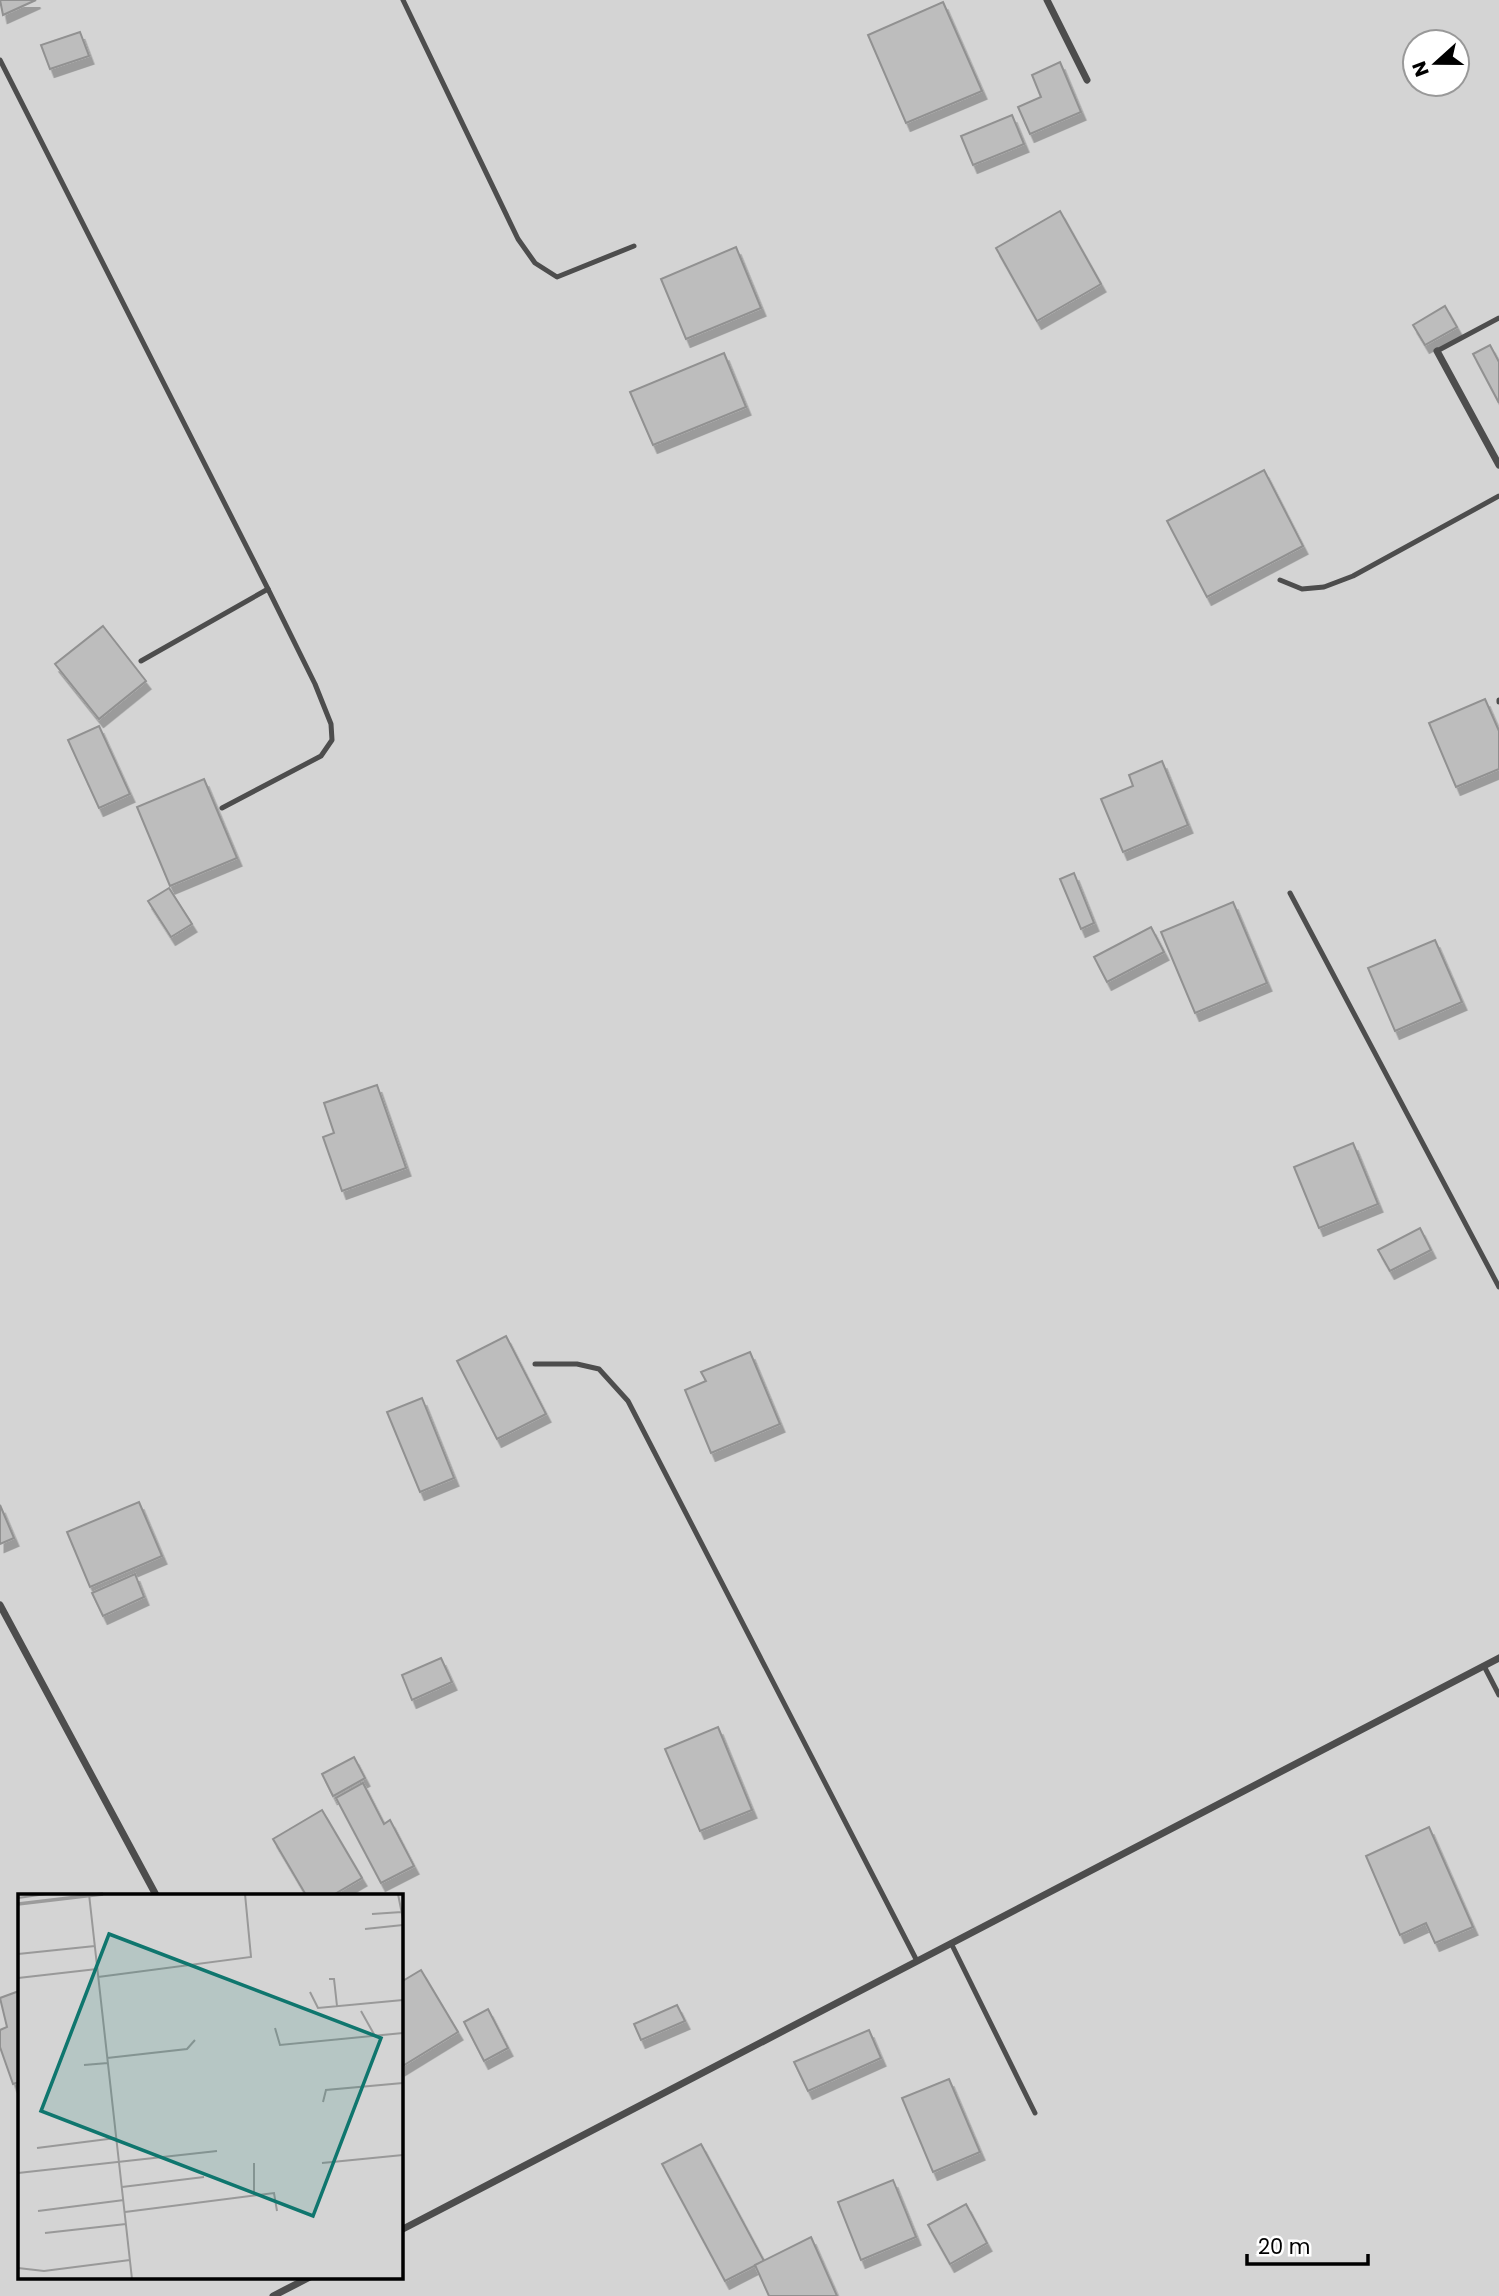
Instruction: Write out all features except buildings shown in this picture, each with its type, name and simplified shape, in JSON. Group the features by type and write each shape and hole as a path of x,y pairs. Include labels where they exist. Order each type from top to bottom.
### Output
{"street":[{"path":"1049,1 1087,80"},
{"path":"1437,351 1499,465"},
{"path":"0,1605 155,1894"},
{"path":"402,2229 1499,1658"},
{"path":"273,2296 308,2278"},
{"path":"293,2286 299,2296"}],"lane":[{"path":"403,0 518,239 535,263 557,277 634,246"},
{"path":"0,60 268,589 315,684 331,724 332,740 321,756 222,808"},
{"path":"1437,351 1499,318"},
{"path":"1279,580 1302,589 1324,587 1343,580 1499,496"},
{"path":"142,661 268,589"},
{"path":"1290,893 1499,1287"},
{"path":"535,1364 577,1364 599,1369 628,1401 917,1961"},
{"path":"1484,1666 1499,1695"},
{"path":"951,1943 1035,2113"}],"shaded area":[{"path":"0,0 1499,0 1499,2296 0,2296"}]}
